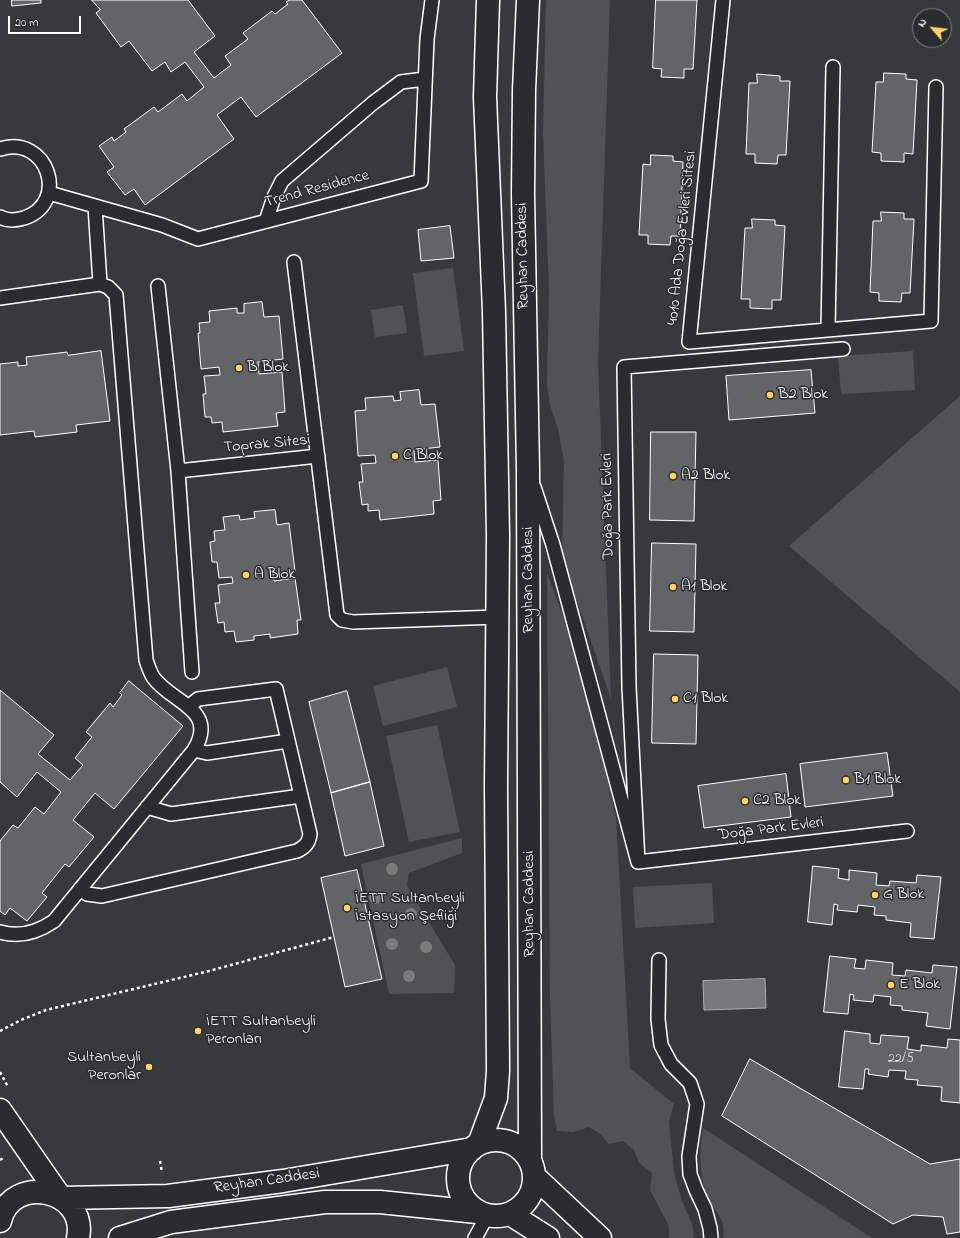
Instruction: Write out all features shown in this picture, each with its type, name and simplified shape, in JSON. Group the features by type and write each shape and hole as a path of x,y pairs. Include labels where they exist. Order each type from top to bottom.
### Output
{"main road":[{"name":"Reyhan Caddesi","path":"61,1198 168,1196 283,1182 476,1146 496,1098 498,1071 496,834 498,536 494,312 485,97 488,0"},
{"name":"Reyhan Caddesi","path":"528,0 524,90 523,194 528,470 532,1169"},
{"path":"498,616 529,616"},
{"path":"0,1110 61,1198 71,1208 77,1220 78,1238"},
{"path":"532,1169 533,1189 528,1200 520,1208 510,1214 499,1217 482,1214 468,1205 458,1184 458,1172 462,1161 476,1146 492,1140 505,1141 517,1146 532,1169 600,1238"},
{"path":"0,1221 1,1215 9,1204 21,1195 34,1191 48,1192 61,1198"},
{"name":"Reyhan Caddesi","path":"120,1238 171,1222 325,1202 380,1202 482,1214"},
{"path":"510,1214 548,1238"}],"lane":[{"name":"Trend Residence","path":"49,193 162,225 198,239 421,181 427,39 432,0"},
{"name":"4010 Ada Doğa Evleri Sitesi","path":"723,0 690,342 931,321 936,87"},
{"path":"828,329 833,67"},
{"path":"266,221 274,197 282,181 373,102 401,82 425,78"},
{"path":"0,149 9,146 24,148 36,154 45,165 50,179 49,193 42,206 31,216 17,220 1,220"},
{"path":"95,206 100,284"},
{"path":"294,262 318,456"},
{"path":"0,298 100,284 108,287 116,295 146,660 153,678 195,712 200,723 200,737 194,750 54,921 46,927 26,934 15,935 0,932"},
{"path":"158,286 178,471 192,672"},
{"name":"Doğa Park Evleri","path":"843,349 624,367 629,687 638,862 908,830"},
{"name":"Toprak Sitesi","path":"178,471 318,456 337,615 342,620 353,622 498,616"},
{"path":"528,470 554,545 638,862"},
{"path":"80,889 87,894 102,896 297,851 306,846 310,834 276,689 198,699 188,707"},
{"path":"194,750 207,753 288,741"},
{"path":"147,807 171,814 301,796"},
{"path":"659,960 658,1019 661,1045 671,1064 690,1083 697,1104 689,1156 690,1174 705,1209 711,1238"},
{"path":"475,1238 482,1214"}],"path":[{"path":"0,1031 21,1020 46,1010 209,972 334,937"}],"shaded area":[{"path":"546,0 610,0 598,362 611,699 562,558 564,461 558,429 550,405 547,384 549,290 543,134"},
{"path":"453,268 464,351 424,356 413,273"},
{"path":"403,305 407,333 375,337 371,310"},
{"path":"913,351 915,390 841,394 838,356"},
{"path":"960,396 960,692 789,546"},
{"path":"547,573 571,637 585,682 616,817 630,1068 674,1104 669,1121 674,1173 682,1201 692,1224 694,1238 669,1238 669,1226 650,1190 652,1173 639,1163 634,1150 623,1141 609,1144 599,1133 589,1127 573,1132 557,1131 554,1115 550,999"},
{"path":"447,667 457,707 383,726 373,686"},
{"path":"437,725 460,832 409,842 386,736"},
{"path":"462,838 462,853 409,873 407,886 455,965 454,993 389,994 361,864"},
{"path":"712,883 714,923 635,928 633,887"},
{"path":"765,979 766,1008 704,1010 703,981"},
{"path":"703,1128 872,1238 723,1238 724,1231 722,1220 707,1196 702,1179 700,1154"}],"building":[{"path":"12,0 41,0 41,3 12,6"},
{"path":"92,0 188,0 215,36 194,52 214,78 231,65 225,56 248,39 243,33 272,11 275,14 288,4 286,2 289,0 302,0 342,53 256,117 241,97 217,115 234,139 145,205 134,189 125,195 107,172 114,167 99,146 112,137 114,141 126,132 124,129 154,107 158,112 182,94 187,101 204,87 185,62 171,72 165,62 152,71 129,41 121,47 96,13 100,10"},
{"path":"656,0 697,0 693,69 684,69 684,78 661,77 662,69 653,68"},
{"path":"884,73 906,74 906,79 917,80 913,154 904,153 904,162 881,161 881,153 872,152 876,82 883,82"},
{"path":"757,74 780,76 780,81 790,81 786,155 778,155 777,164 755,163 755,154 746,154 749,83 757,83"},
{"path":"651,155 673,156 673,161 683,162 680,236 671,236 670,245 648,244 648,235 639,235 643,164 650,165"},
{"path":"881,212 904,213 904,219 914,219 910,293 902,293 901,302 879,301 879,293 870,292 873,221 881,221"},
{"path":"752,219 775,220 775,225 785,226 781,300 772,300 772,309 750,308 750,299 741,299 745,228 752,228"},
{"path":"450,226 454,258 421,261 418,230"},
{"name":"B Blok","path":"262,302 264,317 279,316 283,359 258,362 259,374 282,372 285,412 276,413 278,426 223,432 222,422 212,423 211,417 205,417 203,394 206,394 204,376 220,375 219,367 201,369 198,333 200,333 199,323 210,322 209,311 237,308 237,313 244,313 244,304"},
{"path":"101,351 110,421 76,425 77,432 35,437 34,431 0,435 0,364 18,362 18,366 27,365 26,357 67,352 68,355"},
{"name":"B2 Blok","path":"811,370 815,413 729,420 726,376"},
{"name":"C Blok","path":"419,390 421,405 435,404 440,447 414,450 415,462 438,460 441,500 433,501 434,514 380,520 379,510 368,511 368,504 362,505 359,482 363,482 361,464 376,463 375,455 358,456 355,411 366,410 365,398 393,396 394,401 401,400 400,392"},
{"name":"A2 Blok","path":"651,432 696,432 694,521 650,520"},
{"name":"A Blok","path":"275,510 277,525 289,523 295,571 273,573 274,581 295,578 301,620 297,620 298,634 270,638 270,634 254,636 254,640 236,642 234,631 225,632 224,622 218,623 215,603 220,603 218,585 233,583 232,577 219,578 217,562 212,562 210,542 215,541 214,531 225,530 223,517 239,515 240,520 255,518 254,512"},
{"name":"A1 Blok","path":"652,543 696,544 694,632 650,631"},
{"name":"C1 Blok","path":"654,654 698,655 696,744 652,743"},
{"path":"129,681 183,726 114,809 95,793 73,820 94,837 69,867 65,864 42,893 47,897 27,921 10,908 5,915 0,911 0,841 13,825 18,828 35,807 44,814 61,792 37,772 17,797 0,782 0,690 54,735 38,754 70,780 83,765 75,758 92,737 86,732 110,703 113,707 122,695 120,693"},
{"path":"347,691 370,782 331,793 309,702"},
{"name":"B1 Blok","path":"887,753 893,796 805,807 800,764"},
{"name":"C2 Blok","path":"786,774 791,817 704,828 698,786"},
{"path":"370,782 384,846 345,856 331,793"},
{"name":"G Blok","path":"813,866 839,869 838,878 849,880 849,870 877,873 876,885 889,886 890,881 916,883 917,875 941,877 934,939 910,937 911,923 886,920 886,916 874,915 875,907 858,905 857,912 837,910 838,905 834,904 832,925 808,922"},
{"name":"İETT Sultanbeyli İstasyon Şefliği","path":"357,870 382,979 345,987 321,878"},
{"name":"E Blok","path":"830,956 856,959 854,968 865,969 866,960 893,963 892,975 905,976 906,970 932,973 933,965 957,967 950,1029 926,1026 928,1013 902,1010 902,1006 890,1005 891,997 874,995 873,1002 853,1000 854,995 850,994 848,1014 824,1012"},
{"path":"845,1031 870,1034 870,1043 880,1044 881,1035 909,1037 907,1049 921,1051 921,1045 947,1048 948,1039 960,1040 960,1103 941,1101 942,1087 917,1085 918,1080 905,1079 906,1071 889,1070 888,1077 868,1074 869,1069 865,1069 863,1089 839,1087"},
{"path":"750,1059 930,1164 960,1159 960,1232 947,1234 943,1217 913,1215 893,1224 722,1116"}],"place":[{"name":"B Blok","path":"239,368"},
{"name":"B2 Blok","path":"770,395"},
{"name":"C Blok","path":"395,456"},
{"name":"A2 Blok","path":"673,476"},
{"name":"A Blok","path":"246,575"},
{"name":"A1 Blok","path":"673,587"},
{"name":"C1 Blok","path":"675,699"},
{"name":"B1 Blok","path":"846,780"},
{"name":"C2 Blok","path":"745,801"},
{"name":"G Blok","path":"875,895"},
{"name":"İETT Sultanbeyli İstasyon Şefliği","path":"347,908"},
{"name":"E Blok","path":"891,985"},
{"name":"İETT Sultanbeyli Peronları","path":"198,1031"},
{"name":"Sultanbeyli Peronlar","path":"149,1067"}]}
